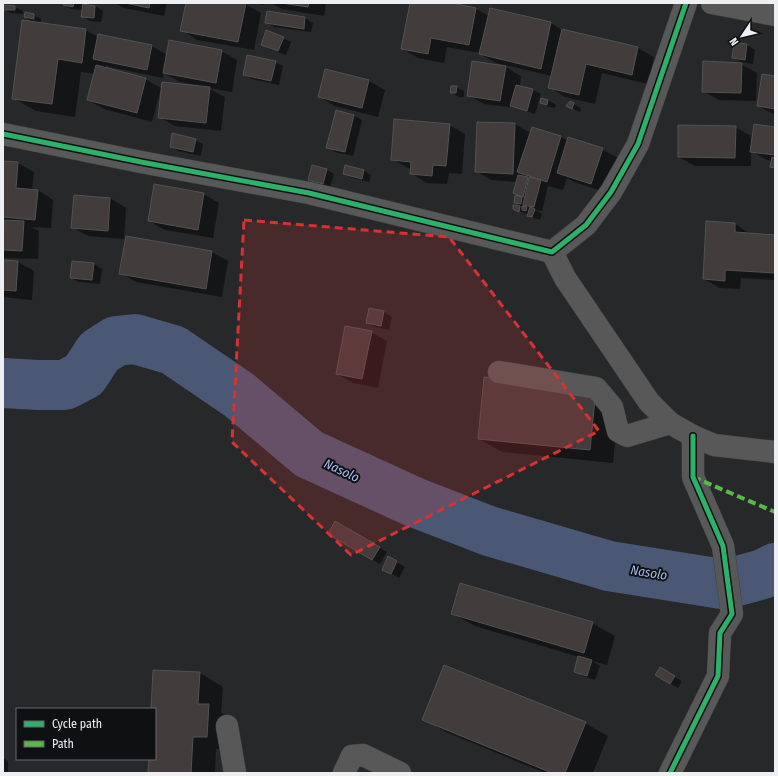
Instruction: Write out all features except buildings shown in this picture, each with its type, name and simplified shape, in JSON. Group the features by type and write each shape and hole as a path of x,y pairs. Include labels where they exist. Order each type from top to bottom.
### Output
{"street":[{"path":"552,252 586,225 611,192 638,144 686,3"},
{"path":"712,3 775,15"},
{"path":"3,134 141,162 309,193 552,252 565,278 646,396 670,423 693,436 714,445 775,452"},
{"path":"500,372 596,388 612,407 618,431 627,436 670,423"},
{"path":"670,773 718,676 720,633 732,614 723,546 693,477 693,436"},
{"path":"227,726 235,773"},
{"path":"344,773 352,756 363,756 400,773"}],"highlighted area":[{"path":"244,220 449,237 599,431 351,555 232,442"}],"waterway":[{"name":"Nasolo","path":"3,383 65,385 84,375 99,352 116,341 135,339 173,350 239,395 309,454 414,502 489,531 609,566 722,584"},
{"path":"734,582 763,574 775,568"}],"marked path":[{"path":"693,477 775,512"}],"cycle path":[{"path":"3,134 141,162 309,193 552,252 586,225 611,192 638,144 686,3"},
{"path":"670,773 718,676 720,633 732,614 723,546 693,477 693,436"}]}
